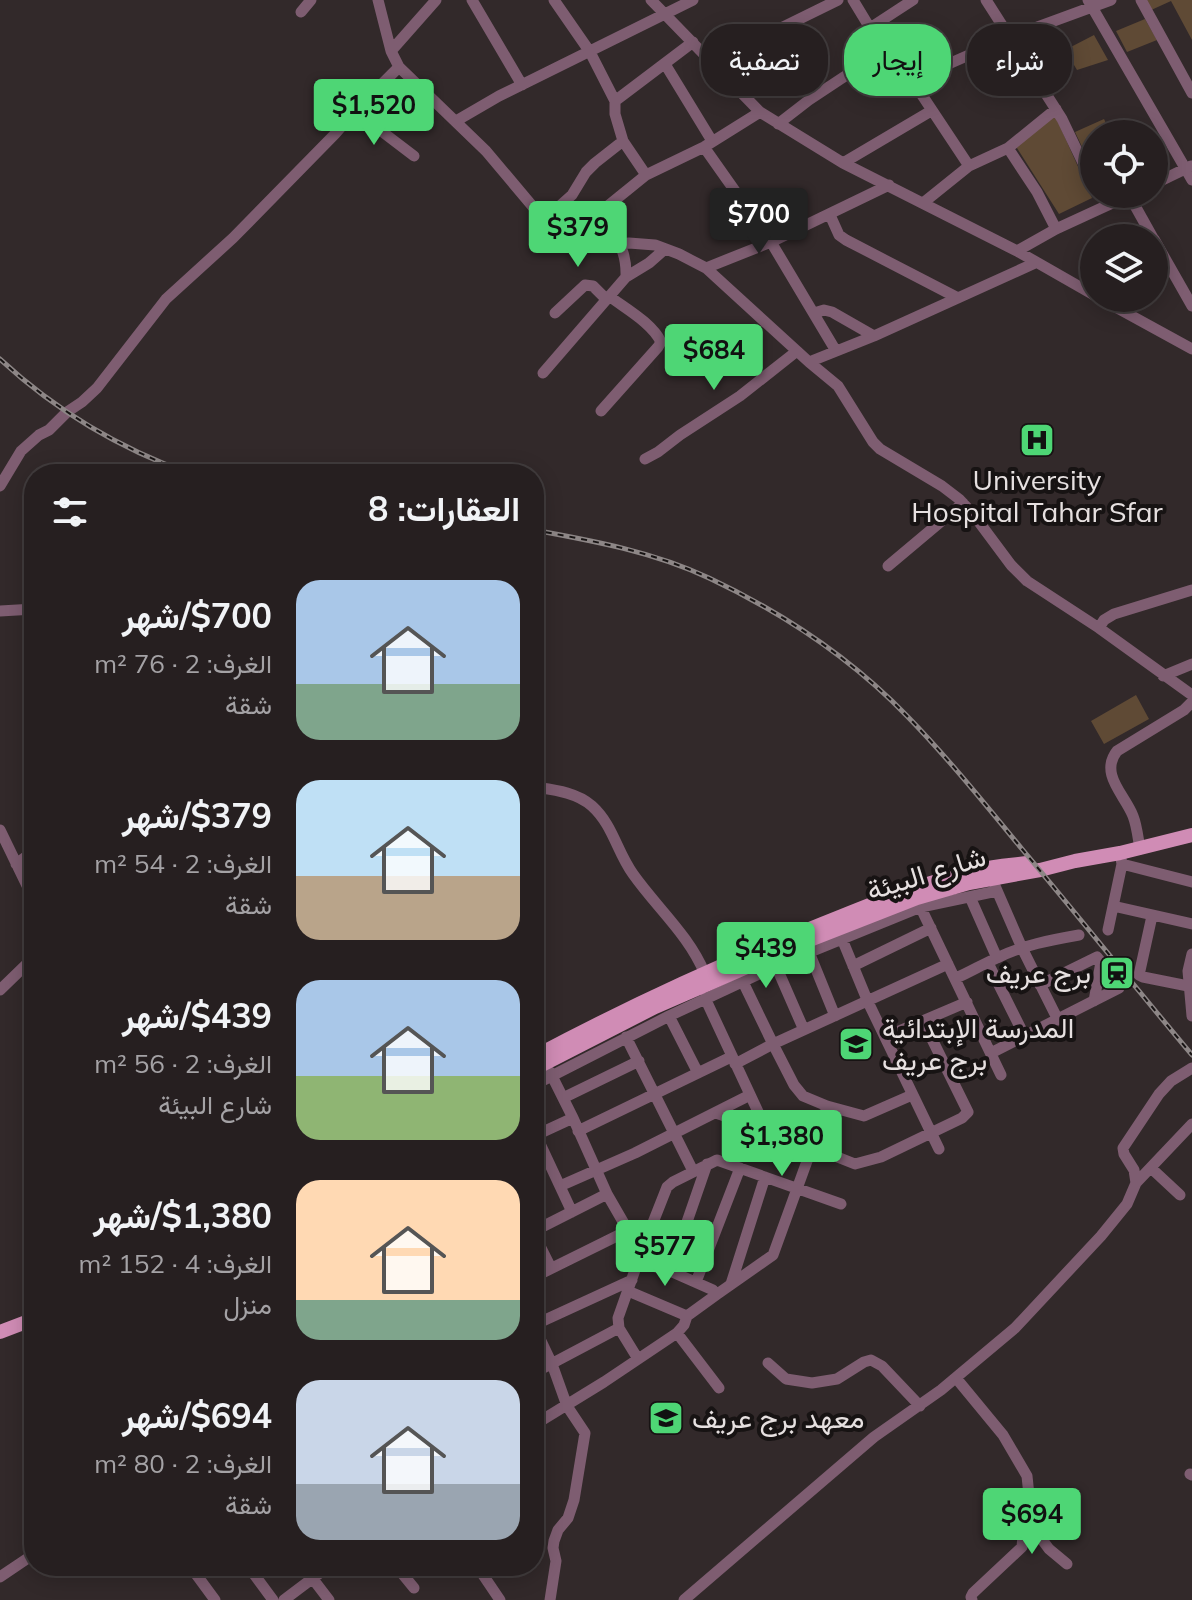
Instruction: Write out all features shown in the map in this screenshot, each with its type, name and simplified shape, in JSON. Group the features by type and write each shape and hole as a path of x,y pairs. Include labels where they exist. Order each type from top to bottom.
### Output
{"main road":[{"name":"شارع البيئة","path":"544,1063 668,1001 981,869 1121,859 1140,849 1192,835"},
{"name":"شارع البيئة","path":"544,1062 651,998 792,936 969,883 995,884 1075,861"},
{"path":"0,1332 24,1323"}],"street":[{"path":"301,12 311,0"},
{"path":"378,0 391,51 399,67 486,151 564,240 594,247 620,243 646,244 665,249 706,268 838,386 880,449 942,486 963,503 1018,573 1192,695"},
{"path":"391,51 436,0"},
{"path":"472,0 522,85"},
{"path":"554,0 590,52 615,101 615,114 623,141 646,175"},
{"path":"651,0 701,50"},
{"path":"456,121 499,96 693,0"},
{"path":"789,24 838,0"},
{"path":"853,0 868,24"},
{"path":"876,24 913,0"},
{"path":"986,0 1002,24"},
{"path":"1042,24 1090,4 1111,0"},
{"path":"1141,0 1192,93"},
{"path":"1090,4 1190,172 1168,179"},
{"path":"615,101 693,42"},
{"path":"665,64 708,144 836,351"},
{"path":"0,486 21,451 97,388 166,299 243,228 399,67"},
{"path":"778,124 844,77"},
{"path":"745,96 760,112 843,163 1017,251 1080,288"},
{"path":"922,96 969,166"},
{"path":"1048,96 1080,156"},
{"path":"923,203 969,166 1008,148 1056,109"},
{"path":"355,111 414,156"},
{"path":"843,163 931,111"},
{"path":"626,277 626,263 620,243 603,213 608,206 646,175 708,144 760,112"},
{"path":"544,220 569,198 595,163 623,141"},
{"path":"1008,148 1037,192 1056,229"},
{"path":"706,268 771,242 889,185"},
{"path":"1017,251 1102,208"},
{"path":"830,215 839,235 846,240 958,298"},
{"path":"543,373 626,277 665,249"},
{"path":"809,362 1035,263"},
{"path":"1168,264 1192,306"},
{"path":"555,313 585,285 593,286 642,321 657,334 661,342 601,411"},
{"path":"814,313 824,310 832,312 874,336"},
{"path":"1125,312 1187,346 1192,334"},
{"path":"645,459 740,396 797,351"},
{"path":"888,566 963,503"},
{"path":"1099,628 1104,620 1114,614 1192,590"},
{"path":"0,611 24,610"},
{"path":"1163,676 1192,664"},
{"path":"1140,849 1134,819 1112,777 1111,758 1192,702"},
{"path":"544,789 584,800 603,818 633,874 697,954 705,974"},
{"path":"0,830 24,880"},
{"path":"16,864 24,858"},
{"path":"1108,930 1121,859 1192,882"},
{"path":"544,1063 626,1037 705,998 842,939 917,898 970,897 995,884 1022,948 1058,1020"},
{"path":"970,897 1025,1037"},
{"path":"917,898 1001,1075"},
{"path":"1113,906 1192,924"},
{"path":"1152,916 1139,975 1188,986"},
{"path":"853,966 931,928"},
{"path":"956,978 1022,948 1079,935"},
{"path":"842,939 868,1002 939,1149"},
{"path":"809,952 835,1016"},
{"path":"1192,954 1188,971 1192,1016"},
{"path":"1040,985 1097,957 1101,962 1094,1001"},
{"path":"578,1131 698,1073 773,1044 948,964"},
{"path":"776,966 804,1030"},
{"path":"0,990 24,967"},
{"path":"743,982 803,1096 864,1116 912,1095"},
{"path":"991,1053 1119,988"},
{"path":"705,998 767,1131"},
{"path":"885,1037 967,1002"},
{"path":"669,1016 698,1073"},
{"path":"716,1113 849,1163 859,1164 881,1157 968,1112 923,1021"},
{"path":"626,1037 693,1171"},
{"path":"563,1098 639,1061"},
{"path":"1136,1183 1134,1170 1123,1148 1159,1094 1171,1081 1192,1068"},
{"path":"544,1069 563,1098 639,1258 709,1287 716,1295"},
{"path":"560,1186 635,1153 750,1095"},
{"path":"544,1419 677,1333 687,1316 773,1255 827,1106"},
{"path":"544,1131 573,1118"},
{"path":"684,1600 864,1445 920,1406 1015,1328 1067,1275 1127,1204 1136,1183 1190,1130"},
{"path":"544,1153 572,1212"},
{"path":"638,1359 619,1328 619,1314 667,1187 673,1182 717,1160 841,1204"},
{"path":"670,1271 707,1164"},
{"path":"696,1282 740,1168"},
{"path":"1151,1168 1180,1195"},
{"path":"731,1284 765,1177"},
{"path":"544,1227 607,1194"},
{"path":"544,1272 627,1231"},
{"path":"544,1253 551,1268"},
{"path":"630,1285 687,1316"},
{"path":"544,1321 630,1285"},
{"path":"544,1368 619,1328"},
{"path":"677,1333 719,1388"},
{"path":"544,1347 567,1406 585,1433 570,1512 554,1541 556,1561 550,1600"},
{"path":"768,1363 786,1379 812,1383 837,1379 871,1360 882,1366 920,1406"},
{"path":"956,1378 1003,1435 1026,1473 1030,1505 1022,1547 973,1593 972,1600"},
{"path":"1026,1518 1049,1549 1067,1564"},
{"path":"0,1577 24,1561"},
{"path":"197,1576 215,1600"},
{"path":"255,1576 273,1600"},
{"path":"284,1600 315,1576"},
{"path":"404,1576 414,1588"},
{"path":"484,1576 500,1600"},
{"path":"312,1578 329,1600"}],"shaded area":[{"path":"1144,0 1192,0 1192,40 1171,1 1149,11"},
{"path":"1145,19 1157,40 1127,52 1116,31"},
{"path":"1094,35 1108,60 1077,70 1072,62 1072,46"},
{"path":"1054,113 1080,171 1080,204 1059,214 1015,145"},
{"path":"1136,695 1149,719 1104,744 1091,721"}],"railway":[{"path":"0,359 66,411 114,440 165,464"},
{"path":"544,532 645,554 709,578 789,621 863,675 907,716 952,765 1192,1055"}],"place":[{"name":"University Hospital Tahar Sfar","path":"1037,440"},
{"name":"برج عريف","path":"1117,973"},
{"name":"المدرسة الإبتدائية برج عريف","path":"856,1044"},
{"name":"معهد برج عريف","path":"666,1418"}]}
